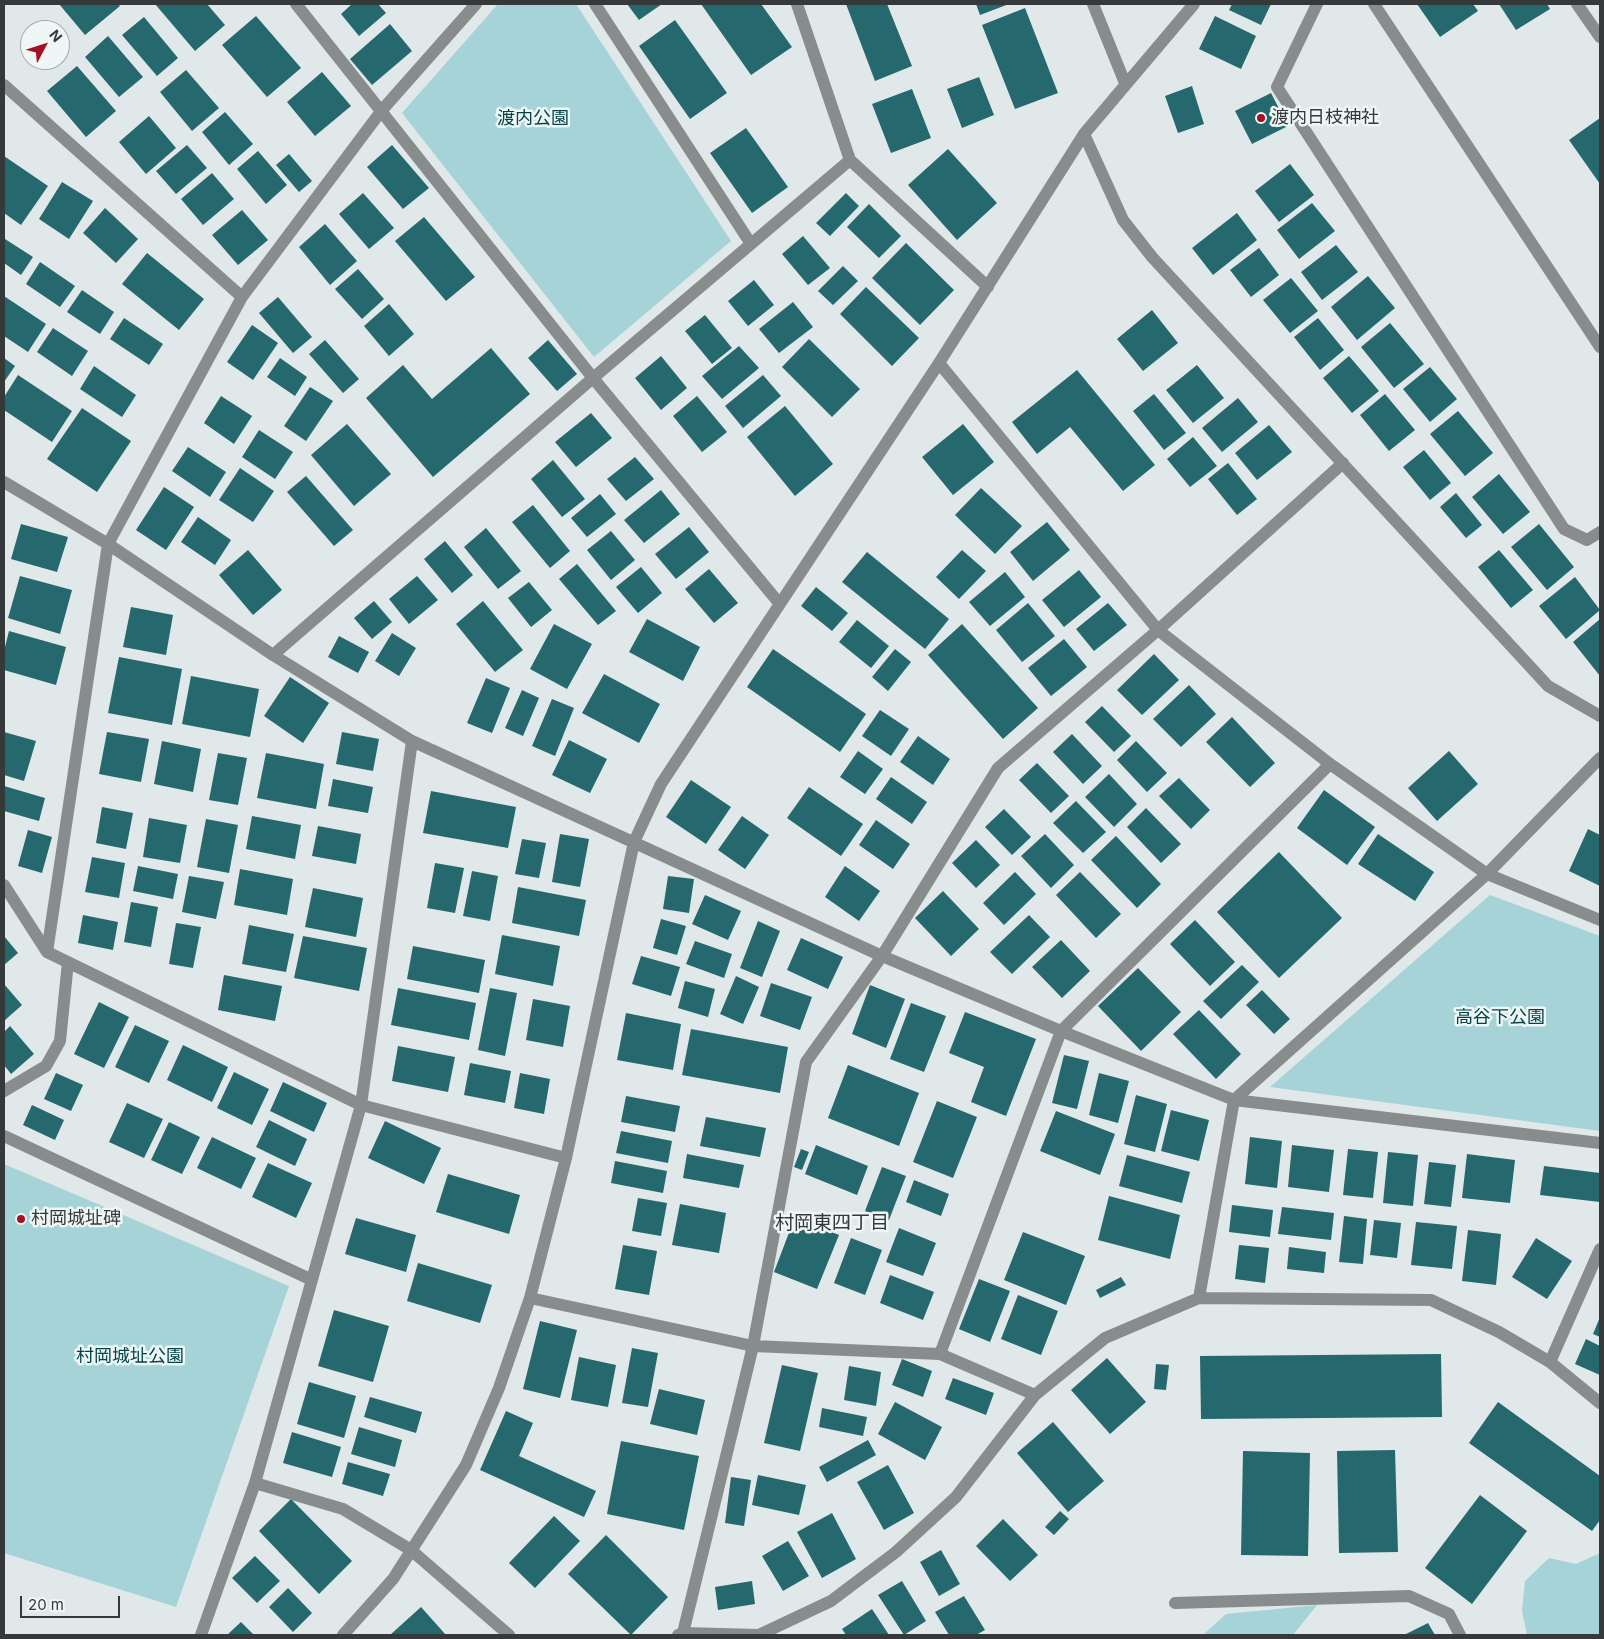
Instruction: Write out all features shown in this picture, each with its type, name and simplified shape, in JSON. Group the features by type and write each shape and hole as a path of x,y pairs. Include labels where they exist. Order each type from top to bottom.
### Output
{"street":[{"path":"296,4 593,378 779,603"},
{"path":"47,952 108,544 242,297 382,110 476,4"},
{"path":"595,4 751,244"},
{"path":"797,4 850,160 988,287"},
{"path":"1093,4 1125,83"},
{"path":"343,1635 393,1579 466,1465 499,1388 530,1298 566,1158 634,842 661,784 988,287 1084,134 1125,83 1194,4"},
{"path":"1317,4 1277,87 1564,529 1588,540 1600,532"},
{"path":"1374,4 1600,347"},
{"path":"1577,4 1599,34"},
{"path":"4,85 242,297"},
{"path":"1084,134 1123,220 1152,257 1548,686 1600,716"},
{"path":"273,655 593,378 850,160"},
{"path":"939,362 1158,630 1330,764 1487,874 1600,920"},
{"path":"1344,463 1158,630 998,768 882,956 806,1062 753,1346 681,1634 759,1635 831,1600 896,1552 956,1497 1035,1395 1105,1338 1199,1298 1431,1300 1499,1332 1550,1362 1600,1403"},
{"path":"4,482 108,544 273,655 412,741 882,956 1061,1031 1234,1100 1600,1143"},
{"path":"201,1635 255,1483 361,1105 412,741"},
{"path":"1199,1298 1234,1100 1487,874 1600,758"},
{"path":"940,1354 1061,1031 1330,764"},
{"path":"4,885 47,952 361,1105 566,1158"},
{"path":"4,1092 46,1066 60,1041 68,962"},
{"path":"4,1136 312,1280"},
{"path":"1550,1362 1600,1249"},
{"path":"530,1298 753,1346 940,1354 1035,1395"},
{"path":"255,1483 343,1509 411,1550 509,1635"},
{"path":"1175,1603 1409,1596 1449,1614 1460,1635"}],"green space":[{"name":"渡内公園","path":"498,4 576,4 731,241 594,357 402,113"},
{"name":"高谷下公園","path":"1490,895 1600,936 1600,1131 1270,1087"},
{"name":"村岡城址公園","path":"4,1164 289,1286 176,1607 4,1553"},
{"path":"1600,1553 1600,1635 1527,1635 1522,1611 1525,1581 1549,1558 1576,1564"},
{"path":"1317,1605 1293,1635 1203,1635 1226,1614"}],"building":[{"path":"59,4 118,4 120,6 85,35"},
{"path":"155,4 207,4 225,25 195,51"},
{"path":"352,4 378,4 386,13 359,36 341,14"},
{"path":"627,4 662,4 639,20"},
{"path":"701,4 761,4 792,47 751,75"},
{"path":"846,4 887,4 912,66 875,81"},
{"path":"976,4 1009,4 980,15"},
{"path":"1232,4 1271,4 1261,25 1229,10"},
{"path":"1417,4 1473,4 1478,11 1440,37"},
{"path":"1499,4 1547,4 1550,9 1516,30"},
{"path":"1025,8 1058,93 1015,109 982,25"},
{"path":"256,16 301,68 267,97 222,45"},
{"path":"1215,16 1256,36 1241,69 1199,49"},
{"path":"144,17 178,58 157,76 122,35"},
{"path":"675,20 727,93 690,119 639,46"},
{"path":"390,24 412,51 372,85 350,59"},
{"path":"108,36 143,77 119,97 85,57"},
{"path":"77,66 116,111 86,137 47,91"},
{"path":"186,70 219,108 192,131 160,92"},
{"path":"322,72 351,106 315,136 287,102"},
{"path":"979,77 994,115 962,128 947,89"},
{"path":"1192,86 1204,124 1178,133 1165,96"},
{"path":"912,89 931,138 891,153 872,104"},
{"name":"渡内日枝神社","path":"1271,93 1288,126 1252,144 1235,111"},
{"path":"225,112 253,144 229,165 202,132"},
{"path":"149,116 176,148 146,174 119,142"},
{"path":"1600,118 1600,184 1569,140"},
{"path":"746,128 788,187 752,213 710,153"},
{"path":"187,145 207,168 176,194 156,171"},
{"path":"392,145 429,188 403,209 367,167"},
{"path":"948,149 997,203 957,240 908,185"},
{"path":"258,151 287,185 266,204 237,169"},
{"path":"289,154 312,181 299,192 276,165"},
{"path":"4,156 48,186 21,225 4,213"},
{"path":"1290,164 1314,195 1279,222 1255,191"},
{"path":"212,173 234,199 203,225 181,199"},
{"path":"62,182 93,201 69,239 39,219"},
{"path":"363,193 394,228 369,249 339,214"},
{"path":"846,193 859,206 830,236 816,223"},
{"path":"1312,203 1335,231 1299,259 1277,230"},
{"path":"869,204 901,236 879,258 847,227"},
{"path":"105,208 138,239 116,263 83,233"},
{"path":"242,210 268,240 238,265 212,235"},
{"path":"1237,213 1257,240 1213,275 1192,248"},
{"path":"424,217 475,277 446,301 395,241"},
{"path":"325,224 357,261 330,285 299,247"},
{"path":"803,236 830,268 808,285 782,254"},
{"path":"5,239 33,257 21,275 4,263"},
{"path":"906,243 954,290 920,325 872,278"},
{"path":"1336,245 1358,272 1322,300 1301,272"},
{"path":"1259,248 1279,275 1251,297 1230,270"},
{"path":"147,253 204,299 179,330 122,284"},
{"path":"40,262 75,286 60,307 26,284"},
{"path":"843,266 858,281 833,305 818,291"},
{"path":"358,269 384,299 362,319 335,289"},
{"path":"1368,276 1395,308 1357,340 1331,307"},
{"path":"1291,278 1318,311 1290,333 1263,300"},
{"path":"754,280 774,305 748,326 728,301"},
{"path":"866,287 919,338 892,366 840,314"},
{"path":"82,290 114,312 100,334 67,312"},
{"path":"4,296 46,324 28,352 4,336"},
{"path":"278,297 312,337 293,353 259,313"},
{"path":"793,302 813,327 779,353 759,329"},
{"path":"389,304 414,334 389,356 364,326"},
{"path":"1152,310 1178,343 1143,371 1117,339"},
{"path":"705,315 732,348 712,364 685,331"},
{"path":"124,318 163,344 149,365 110,339"},
{"path":"1318,318 1344,350 1320,370 1294,337"},
{"path":"1390,323 1424,364 1394,388 1361,347"},
{"path":"252,325 278,343 253,380 227,362"},
{"path":"53,328 88,351 72,376 37,352"},
{"path":"809,339 860,389 832,417 782,367"},
{"path":"325,340 359,379 343,393 309,354"},
{"path":"548,340 577,374 557,391 528,358"},
{"path":"739,346 759,368 722,399 702,376"},
{"path":"491,348 530,394 433,477 366,398 403,365 432,399"},
{"path":"661,356 687,388 661,410 635,378"},
{"path":"1349,356 1379,391 1352,413 1323,378"},
{"path":"4,358 15,366 4,382"},
{"path":"280,358 307,377 295,396 267,377"},
{"path":"1197,365 1224,398 1193,423 1166,390"},
{"path":"94,366 136,395 122,417 80,389"},
{"path":"1430,367 1457,399 1430,422 1403,389"},
{"path":"1077,370 1155,465 1123,491 1070,427 1037,454 1012,422"},
{"path":"18,375 72,411 52,442 4,410 4,397"},
{"path":"763,375 781,396 743,428 725,406"},
{"path":"310,387 333,401 306,441 284,426"},
{"path":"1154,394 1186,433 1164,450 1133,411"},
{"path":"1385,394 1415,430 1389,451 1360,415"},
{"path":"221,396 252,416 234,444 204,423"},
{"path":"697,396 727,432 702,452 673,416"},
{"path":"1238,398 1258,422 1222,452 1202,428"},
{"path":"785,406 833,464 795,496 747,437"},
{"path":"82,408 131,441 97,492 47,459"},
{"path":"1458,411 1493,453 1465,476 1430,434"},
{"path":"591,413 612,438 576,467 555,442"},
{"path":"347,424 391,474 354,506 311,455"},
{"path":"963,424 994,462 953,495 922,457"},
{"path":"1269,425 1292,452 1257,480 1235,453"},
{"path":"259,430 293,452 275,479 242,457"},
{"path":"1193,437 1217,466 1190,487 1167,459"},
{"path":"188,447 226,472 210,497 172,471"},
{"path":"1424,450 1451,483 1430,500 1403,467"},
{"path":"635,457 654,479 626,501 607,479"},
{"path":"553,460 585,499 562,517 531,479"},
{"path":"1228,463 1257,499 1237,515 1208,479"},
{"path":"240,468 274,491 253,522 219,500"},
{"path":"1499,474 1530,512 1503,534 1472,497"},
{"path":"306,476 353,530 334,546 287,492"},
{"path":"164,487 194,507 166,550 136,530"},
{"path":"981,488 1022,526 995,554 955,515"},
{"path":"661,490 680,514 644,543 624,520"},
{"path":"1456,493 1482,525 1466,538 1440,507"},
{"path":"600,494 616,514 587,537 571,518"},
{"path":"533,505 570,551 550,568 512,522"},
{"path":"198,517 231,540 215,565 181,542"},
{"path":"1047,522 1070,550 1033,581 1010,552"},
{"path":"21,524 68,537 57,572 11,559"},
{"path":"1539,524 1574,567 1547,590 1511,547"},
{"path":"689,527 709,552 676,579 655,554"},
{"path":"486,528 521,571 498,589 464,547"},
{"path":"611,531 635,560 611,580 587,550"},
{"path":"445,541 473,575 452,593 424,559"},
{"path":"248,550 282,590 253,615 219,575"},
{"path":"962,550 986,571 959,599 936,577"},
{"path":"1499,550 1533,590 1511,608 1478,567"},
{"path":"867,552 949,619 925,649 842,582"},
{"path":"577,564 616,611 598,625 559,579"},
{"path":"641,567 662,593 638,613 616,587"},
{"path":"709,569 738,603 714,623 685,589"},
{"path":"1079,570 1101,597 1064,627 1042,600"},
{"path":"1005,572 1025,597 990,626 969,602"},
{"path":"20,576 72,590 60,634 8,618"},
{"path":"417,576 438,600 409,624 389,599"},
{"path":"1575,577 1600,610 1566,639 1539,606"},
{"path":"529,582 552,610 531,627 508,598"},
{"path":"816,587 848,613 832,631 801,606"},
{"path":"374,601 392,622 372,639 354,618"},
{"path":"483,601 523,650 495,672 456,624"},
{"path":"1028,603 1055,636 1022,662 996,630"},
{"path":"1108,603 1127,625 1094,651 1076,629"},
{"path":"131,607 173,615 166,655 123,647"},
{"path":"647,619 700,647 683,681 629,652"},
{"path":"1600,619 1600,676 1573,642"},
{"path":"857,620 889,646 871,668 839,642"},
{"path":"554,624 592,644 567,689 530,669"},
{"path":"962,624 1038,708 1003,739 928,655"},
{"path":"9,631 66,647 56,685 4,670 4,651"},
{"path":"392,633 416,648 399,676 375,661"},
{"path":"339,636 369,652 358,673 328,657"},
{"path":"1064,639 1087,667 1051,696 1028,668"},
{"path":"773,649 866,714 840,752 747,687"},
{"path":"895,649 911,662 888,691 872,677"},
{"path":"1154,654 1179,680 1142,715 1117,690"},
{"path":"119,657 182,669 172,725 108,713"},
{"path":"604,674 660,704 639,743 582,713"},
{"path":"191,676 259,689 250,737 182,724"},
{"path":"290,677 329,703 303,743 264,716"},
{"path":"486,678 510,688 492,733 467,723"},
{"path":"1189,685 1216,714 1181,747 1153,719"},
{"path":"522,690 539,698 523,736 505,728"},
{"path":"552,699 574,708 555,756 532,746"},
{"path":"1102,706 1131,736 1114,752 1085,722"},
{"path":"880,710 909,729 891,756 862,736"},
{"path":"1232,717 1275,763 1250,787 1206,742"},
{"path":"4,732 36,741 24,781 4,775"},
{"path":"107,732 149,739 141,782 99,774"},
{"path":"342,732 379,739 373,771 336,764"},
{"path":"1072,734 1102,766 1083,784 1053,752"},
{"path":"918,736 950,759 933,785 900,762"},
{"path":"569,740 607,759 590,793 552,775"},
{"path":"162,741 201,749 193,792 154,784"},
{"path":"1136,741 1167,773 1147,792 1117,760"},
{"path":"858,751 883,769 865,794 840,777"},
{"path":"1449,751 1478,784 1437,821 1408,788"},
{"path":"218,753 247,758 238,805 209,800"},
{"path":"266,753 324,764 316,809 257,798"},
{"path":"1037,763 1069,796 1051,813 1019,780"},
{"path":"1109,774 1137,804 1114,827 1085,797"},
{"path":"891,777 927,802 912,824 876,799"},
{"path":"1179,778 1210,810 1191,829 1159,796"},
{"path":"333,779 373,787 368,813 328,806"},
{"path":"691,780 731,807 706,844 666,817"},
{"path":"4,786 45,798 39,821 4,811"},
{"path":"809,787 863,824 841,856 787,818"},
{"path":"1324,790 1375,827 1347,865 1297,828"},
{"path":"431,791 516,807 508,848 423,833"},
{"path":"1076,801 1106,832 1083,853 1053,823"},
{"path":"102,807 133,813 126,849 96,843"},
{"path":"1146,808 1181,844 1161,863 1127,827"},
{"path":"1004,809 1031,837 1012,855 985,827"},
{"path":"252,816 301,825 295,859 246,849"},
{"path":"742,816 769,835 745,869 718,850"},
{"path":"149,818 187,825 180,863 143,857"},
{"path":"206,819 238,825 229,873 197,867"},
{"path":"876,820 910,844 893,869 859,845"},
{"path":"318,826 361,834 356,864 312,856"},
{"path":"1588,829 1600,835 1600,886 1569,871"},
{"path":"28,830 52,837 42,873 18,866"},
{"path":"560,834 589,839 580,887 552,882"},
{"path":"1045,834 1074,865 1051,888 1021,856"},
{"path":"1378,834 1434,872 1415,901 1358,864"},
{"path":"1116,836 1161,884 1137,908 1091,860"},
{"path":"522,839 546,843 539,878 515,874"},
{"path":"976,840 1000,865 976,888 952,863"},
{"path":"1279,852 1342,918 1279,978 1217,912"},
{"path":"92,857 125,863 119,898 85,892"},
{"path":"435,863 464,868 455,913 427,908"},
{"path":"138,866 178,874 173,899 133,891"},
{"path":"845,866 880,891 859,921 825,897"},
{"path":"240,869 293,879 287,915 234,905"},
{"path":"472,871 498,876 490,921 463,916"},
{"path":"1015,872 1036,894 1004,925 983,903"},
{"path":"1080,872 1121,914 1096,938 1056,895"},
{"path":"189,876 224,882 216,919 182,912"},
{"path":"668,876 694,879 689,913 663,909"},
{"path":"518,887 586,900 579,936 512,923"},
{"path":"313,888 363,898 356,937 305,927"},
{"path":"943,891 979,929 951,956 915,918"},
{"path":"705,895 741,911 728,940 692,924"},
{"path":"131,902 158,907 151,947 124,942"},
{"path":"83,915 118,922 113,950 78,943"},
{"path":"1029,915 1050,937 1012,974 990,952"},
{"path":"661,919 686,926 677,955 653,948"},
{"path":"1195,920 1235,962 1210,986 1170,944"},
{"path":"758,921 780,931 762,977 740,968"},
{"path":"176,923 201,927 193,968 169,964"},
{"path":"249,925 294,934 286,972 242,964"},
{"path":"502,935 560,946 553,986 495,974"},
{"path":"4,936 18,953 4,965"},
{"path":"303,936 367,948 359,991 294,978"},
{"path":"801,938 843,957 828,989 787,970"},
{"path":"1061,940 1090,971 1062,998 1032,967"},
{"path":"695,941 732,954 724,978 686,964"},
{"path":"413,946 485,960 479,993 407,979"},
{"path":"641,956 680,967 671,996 632,984"},
{"path":"1242,965 1259,982 1221,1019 1203,1001"},
{"path":"1138,968 1181,1012 1141,1051 1098,1006"},
{"path":"224,975 282,986 275,1021 218,1010"},
{"path":"736,976 759,987 743,1024 720,1014"},
{"path":"685,981 715,989 708,1017 678,1008"},
{"path":"771,983 812,997 800,1030 760,1016"},
{"path":"4,984 22,1005 4,1021"},
{"path":"870,985 905,999 886,1048 852,1034"},
{"path":"398,988 476,1003 469,1040 391,1025"},
{"path":"490,988 517,993 505,1056 478,1050"},
{"path":"1262,990 1290,1019 1274,1034 1246,1005"},
{"path":"533,999 570,1006 563,1047 526,1040"},
{"path":"99,1002 129,1017 104,1068 74,1054"},
{"path":"911,1003 946,1016 924,1072 890,1059"},
{"path":"1199,1010 1241,1054 1216,1079 1173,1034"},
{"path":"965,1012 1036,1039 1006,1116 971,1102 984,1067 949,1053"},
{"path":"626,1013 681,1024 673,1070 617,1060"},
{"path":"135,1025 169,1041 149,1083 115,1067"},
{"path":"10,1026 34,1054 11,1074 4,1065 4,1032"},
{"path":"691,1029 788,1047 780,1093 682,1075"},
{"path":"183,1045 228,1067 212,1102 167,1080"},
{"path":"398,1046 455,1057 448,1092 392,1081"},
{"path":"1064,1055 1089,1061 1077,1109 1052,1103"},
{"path":"470,1063 511,1071 505,1103 464,1095"},
{"path":"848,1065 919,1093 899,1146 828,1118"},
{"path":"234,1072 269,1089 252,1125 217,1108"},
{"path":"56,1073 83,1085 71,1111 44,1099"},
{"path":"520,1073 550,1079 544,1114 514,1108"},
{"path":"1099,1073 1129,1081 1118,1123 1089,1115"},
{"path":"283,1082 327,1103 314,1132 270,1111"},
{"path":"1136,1095 1167,1104 1155,1152 1124,1144"},
{"path":"626,1096 680,1106 675,1132 621,1122"},
{"path":"937,1101 977,1117 953,1178 913,1162"},
{"path":"127,1103 163,1119 144,1158 109,1142"},
{"path":"32,1105 64,1120 55,1140 23,1125"},
{"path":"1171,1110 1209,1120 1199,1161 1161,1151"},
{"path":"1056,1111 1115,1134 1100,1175 1040,1151"},
{"path":"706,1117 766,1128 760,1157 700,1146"},
{"path":"269,1120 307,1139 295,1166 256,1147"},
{"path":"385,1121 441,1148 424,1184 368,1158"},
{"path":"169,1122 200,1137 182,1174 151,1160"},
{"path":"621,1131 672,1141 668,1163 616,1153"},
{"path":"212,1137 256,1158 241,1189 197,1168"},
{"path":"1250,1137 1282,1141 1277,1188 1245,1184"},
{"path":"816,1145 868,1166 857,1195 805,1174"},
{"path":"1292,1145 1334,1150 1329,1192 1288,1187"},
{"path":"801,1149 809,1152 802,1170 794,1167"},
{"path":"1348,1149 1378,1152 1373,1198 1343,1195"},
{"path":"1388,1152 1418,1155 1413,1206 1383,1203"},
{"path":"687,1154 744,1165 739,1188 683,1178"},
{"path":"1467,1154 1515,1160 1510,1203 1462,1198"},
{"path":"1127,1155 1190,1172 1182,1203 1119,1186"},
{"path":"615,1161 667,1171 663,1193 611,1183"},
{"path":"1429,1162 1456,1165 1451,1207 1424,1204"},
{"path":"268,1163 312,1183 296,1218 252,1197"},
{"path":"1544,1166 1600,1173 1600,1202 1540,1195"},
{"path":"882,1167 906,1176 889,1220 865,1211"},
{"path":"448,1174 520,1195 509,1234 436,1212"},
{"path":"914,1180 949,1194 941,1216 906,1202"},
{"path":"1109,1196 1180,1215 1170,1259 1098,1240"},
{"path":"638,1198 667,1203 661,1236 632,1231"},
{"path":"680,1204 726,1213 719,1253 672,1245"},
{"path":"1232,1205 1273,1210 1270,1237 1229,1232"},
{"path":"1282,1207 1334,1213 1331,1240 1278,1234"},
{"path":"1344,1216 1367,1219 1363,1264 1339,1262"},
{"path":"795,1217 839,1235 817,1289 774,1272"},
{"path":"356,1218 416,1235 406,1272 345,1254"},
{"path":"1374,1220 1401,1223 1397,1258 1370,1255"},
{"path":"1416,1222 1457,1226 1452,1269 1411,1265"},
{"path":"899,1228 936,1243 923,1276 886,1262"},
{"path":"1468,1230 1501,1234 1496,1285 1462,1281"},
{"path":"1023,1232 1085,1256 1066,1305 1004,1280"},
{"path":"851,1238 882,1250 865,1295 834,1283"},
{"path":"1536,1238 1572,1261 1547,1299 1512,1277"},
{"path":"623,1245 657,1251 649,1295 615,1289"},
{"path":"1239,1245 1269,1248 1265,1283 1235,1279"},
{"path":"1289,1247 1326,1252 1324,1273 1287,1269"},
{"path":"418,1263 492,1285 480,1323 407,1301"},
{"path":"890,1275 934,1292 923,1320 880,1303"},
{"path":"1121,1277 1126,1285 1100,1298 1096,1290"},
{"path":"979,1279 1010,1291 990,1342 959,1329"},
{"path":"1018,1295 1058,1311 1041,1355 1001,1339"},
{"path":"334,1310 389,1326 373,1382 318,1366"},
{"path":"1600,1317 1600,1337 1593,1334"},
{"path":"540,1321 577,1330 560,1398 523,1389"},
{"path":"1586,1339 1600,1346 1600,1375 1575,1364"},
{"path":"632,1348 658,1353 648,1407 622,1403"},
{"path":"1441,1354 1442,1417 1201,1419 1200,1356"},
{"path":"579,1357 616,1365 608,1407 571,1400"},
{"path":"1107,1358 1146,1402 1110,1434 1071,1390"},
{"path":"902,1359 932,1371 923,1397 892,1385"},
{"path":"1156,1364 1169,1365 1166,1390 1154,1389"},
{"path":"782,1365 818,1373 800,1451 764,1443"},
{"path":"849,1366 881,1372 876,1406 844,1400"},
{"path":"953,1378 994,1393 986,1415 945,1399"},
{"path":"309,1382 356,1396 344,1438 297,1424"},
{"path":"659,1389 705,1400 697,1435 650,1424"},
{"path":"370,1397 422,1412 416,1433 364,1417"},
{"path":"895,1402 942,1427 925,1460 878,1434"},
{"path":"1498,1402 1600,1476 1600,1520 1592,1531 1469,1443"},
{"path":"822,1408 867,1417 863,1436 819,1427"},
{"path":"506,1411 533,1423 519,1456 596,1491 584,1517 480,1470"},
{"path":"1053,1422 1104,1481 1068,1512 1017,1453"},
{"path":"359,1427 402,1440 395,1467 351,1454"},
{"path":"292,1432 341,1447 332,1477 283,1463"},
{"path":"868,1440 876,1455 827,1482 819,1467"},
{"path":"621,1441 699,1456 684,1530 607,1514"},
{"path":"1395,1450 1398,1552 1339,1553 1337,1451"},
{"path":"1243,1451 1310,1453 1308,1556 1241,1555"},
{"path":"348,1462 390,1474 383,1496 342,1484"},
{"path":"888,1465 914,1513 884,1530 857,1482"},
{"path":"758,1475 806,1485 799,1515 752,1505"},
{"path":"731,1477 751,1480 744,1526 725,1523"},
{"path":"1480,1495 1527,1531 1472,1604 1425,1568"},
{"path":"291,1499 352,1561 319,1594 259,1531"},
{"path":"1060,1511 1069,1519 1054,1535 1045,1527"},
{"path":"832,1513 856,1559 822,1578 797,1532"},
{"path":"554,1516 580,1541 535,1588 509,1563"},
{"path":"1003,1519 1038,1555 1010,1581 976,1546"},
{"path":"606,1535 668,1597 631,1635 568,1574"},
{"path":"788,1541 809,1576 783,1591 762,1556"},
{"path":"941,1550 960,1584 939,1596 920,1562"},
{"path":"255,1556 280,1581 257,1603 232,1578"},
{"path":"752,1581 755,1604 718,1610 715,1587"},
{"path":"902,1581 926,1621 904,1635 878,1595"},
{"path":"288,1588 312,1613 293,1632 269,1607"},
{"path":"964,1596 985,1630 976,1635 949,1635 935,1612"},
{"path":"421,1607 446,1635 390,1635"},
{"path":"872,1609 889,1635 846,1635 842,1629"},
{"path":"241,1622 254,1635 227,1635"},
{"path":"1428,1623 1435,1635 1404,1635"}],"place":[{"name":"渡内日枝神社","path":"1261,118"},
{"name":"村岡城址碑","path":"21,1219"}],"district":[{"name":"村岡東四丁目","path":"832,1223"}]}
